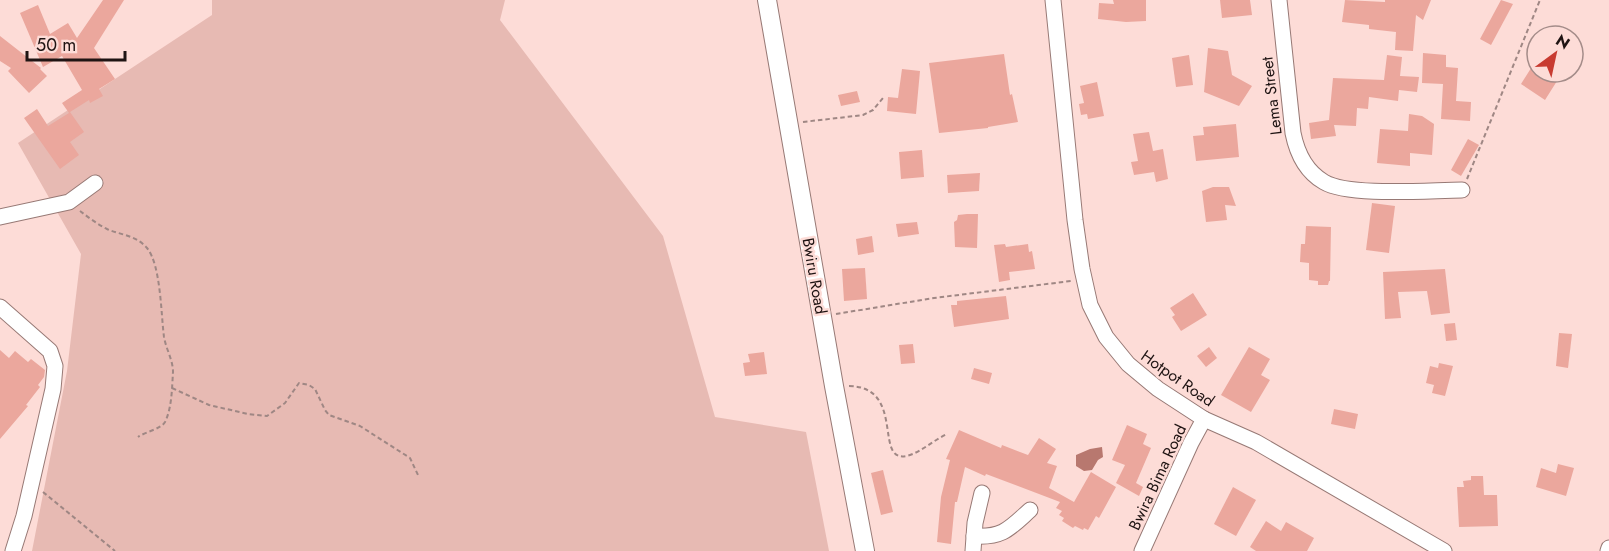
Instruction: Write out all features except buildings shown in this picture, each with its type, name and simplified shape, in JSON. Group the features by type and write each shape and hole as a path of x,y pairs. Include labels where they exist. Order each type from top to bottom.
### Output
{"main road":[{"name":"Bwiru Road","path":"767,0 865,551"}],"street":[{"name":"Hotpot Road","path":"1053,0 1075,220 1084,279 1090,305 1106,337 1128,364 1158,389 1204,419 1256,441 1444,551"},
{"name":"Lema Street","path":"1279,0 1293,133 1297,151 1312,173 1323,182 1342,188 1380,192 1462,190"},
{"path":"0,217 69,202 95,183"},
{"path":"0,307 50,351 55,366 53,389 13,551"},
{"name":"Bwira Bima Road","path":"1142,551 1204,419"},
{"path":"974,544 982,493"},
{"path":"974,544 1000,535 1030,510"}],"path":[{"path":"1462,190 1540,0"},
{"path":"789,122 863,115 873,110 883,98"},
{"path":"69,202 80,212 108,229 128,234 148,248 158,276 165,340 172,364 172,388 164,423 161,427 148,430 138,437"},
{"path":"822,316 934,298 1084,279"},
{"path":"172,388 209,405 267,416 285,403 299,383 309,385 315,389 329,415 360,426 410,458 418,475"},
{"path":"834,386 863,387 878,397 887,422 890,448 895,453 902,456 910,455 946,434"},
{"path":"31,483 115,551"}],"shaded area":[{"path":"212,0 505,0 500,20 663,236 715,417 806,432 829,551 32,551 67,371 81,254 18,143 212,15"},
{"path":"1102,447 1103,457 1098,460 1092,470 1084,471 1076,466 1076,455"}]}
